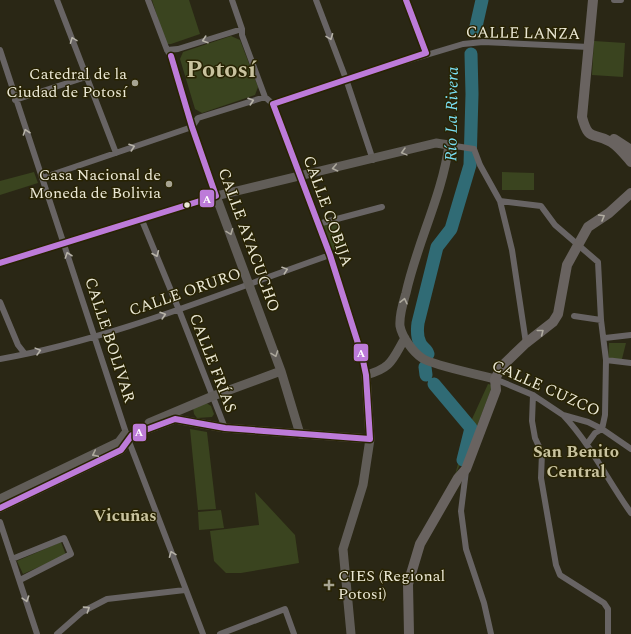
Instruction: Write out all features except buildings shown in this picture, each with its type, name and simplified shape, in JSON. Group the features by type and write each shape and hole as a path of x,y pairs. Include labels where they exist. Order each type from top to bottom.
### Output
{"main road":[{"path":"593,0 582,117 585,130 591,136 610,141 620,149 631,162"},
{"path":"601,139 612,137 631,150"},
{"path":"216,196 300,175 373,160 436,143 449,144 447,162 411,271 400,317 400,327 405,338 388,367 379,372 366,375"},
{"path":"409,634 408,584 420,544 458,478 466,469 496,390 495,379 502,366 526,343 553,322 558,314 566,266 577,244 588,227 614,209 631,193"},
{"name":"CALLE AYACUCHO","path":"216,196 249,283 280,371 300,434"},
{"name":"CALLE CUZCO","path":"405,338 422,359 495,379"},
{"path":"0,499 119,442 127,436 183,408 280,371"},
{"name":"CALLE COBIJA","path":"351,634 343,549 362,485 370,439 366,375"},
{"path":"127,436 175,419 225,428 370,439"},
{"path":"0,508 121,450 127,436"}],"street":[{"path":"57,0 116,153"},
{"name":"CALLE AYACUCHO","path":"148,0 167,50 171,56 192,127 216,196"},
{"path":"232,0 242,29 242,35 265,97 273,104"},
{"path":"325,0 317,1 346,79 373,160"},
{"path":"406,0 426,53"},
{"path":"614,0 621,0"},
{"path":"167,50 178,49 242,29"},
{"name":"CALLE LANZA","path":"273,104 426,53 473,42 589,47"},
{"name":"CALLE BOLIVAR","path":"0,50 15,100 64,242 127,436 203,634"},
{"path":"15,100 86,77"},
{"path":"42,178 192,127 198,118 265,97"},
{"name":"CALLE COBIJA","path":"273,104 330,255 362,356 366,375"},
{"path":"449,144 474,149 480,165 500,201 512,250 526,343"},
{"path":"0,264 64,242 216,196"},
{"path":"500,201 541,206 555,225 598,262 601,320 605,338 605,415 602,429 595,433 587,444"},
{"path":"318,224 382,207"},
{"name":"CALLE FRÍAS","path":"141,218 225,428"},
{"name":"CALLE ORURO","path":"0,359 25,354 95,335 179,310 249,283 330,255"},
{"path":"0,302 3,319 25,354"},
{"path":"574,316 601,320"},
{"path":"605,338 631,335"},
{"path":"606,360 631,363"},
{"name":"CALLE CUZCO","path":"495,379 533,395 563,415 588,422 602,429 631,449"},
{"path":"533,395 534,408 532,421 536,438 542,453 541,478 556,565 560,574 604,603 608,609 608,634"},
{"path":"183,408 186,421"},
{"path":"563,415 587,444 613,488 631,513"},
{"path":"466,469 461,511 466,549 484,602 491,634"},
{"path":"0,522 37,634"},
{"path":"12,559 64,538 71,554 20,580"},
{"path":"57,634 82,612 107,599 185,590"},
{"path":"220,634 285,609 294,634"}],"green space":[{"path":"152,0 189,0 200,34 171,44 166,44"},
{"path":"231,36 240,40 258,87 255,95 202,113 195,109 180,59 183,52"},
{"path":"594,41 625,43 623,77 592,75"},
{"path":"34,172 38,183 0,195 0,181"},
{"path":"502,172 534,173 534,190 502,190"},
{"path":"336,218 345,246 332,250 321,223"},
{"path":"609,343 626,343 621,363 608,362"},
{"path":"488,384 492,385 490,392 471,442 455,475 467,430"},
{"path":"205,402 211,406 214,414 212,417 197,418 194,414 193,408"},
{"path":"190,429 207,432 216,509 198,510"},
{"path":"255,492 295,535 299,563 241,573 226,573 214,561 210,531 259,525"},
{"path":"221,510 224,528 199,530 198,512"},
{"path":"61,542 66,555 23,574 17,561"}],"waterway":[{"name":"Río La Rivera","path":"475,31 482,0"},
{"name":"Río La Rivera","path":"428,354 419,341 418,323 437,247 451,229 470,165 472,94 471,54"},
{"name":"Río La Rivera","path":"425,367 426,375"},
{"name":"Río La Rivera","path":"434,384 471,428 463,460"}],"transit line":[{"name":"A","path":"0,508 121,450 132,435 175,419 225,428 370,439 366,375 362,356 330,255 273,104 426,53 406,0"},
{"name":"A","path":"0,263 216,196 192,127 171,56"}],"place":[{"name":"Catedral de la Ciudad de Potosí","path":"135,83"},
{"name":"Casa Nacional de Moneda de Bolivia","path":"169,184"},
{"name":"CIES (Regional Potosi)","path":"329,585"}],"district":[{"name":"Potosí","path":"221,70"},
{"name":"San Benito Central","path":"576,462"},
{"name":"Vicuñas","path":"125,516"}]}
